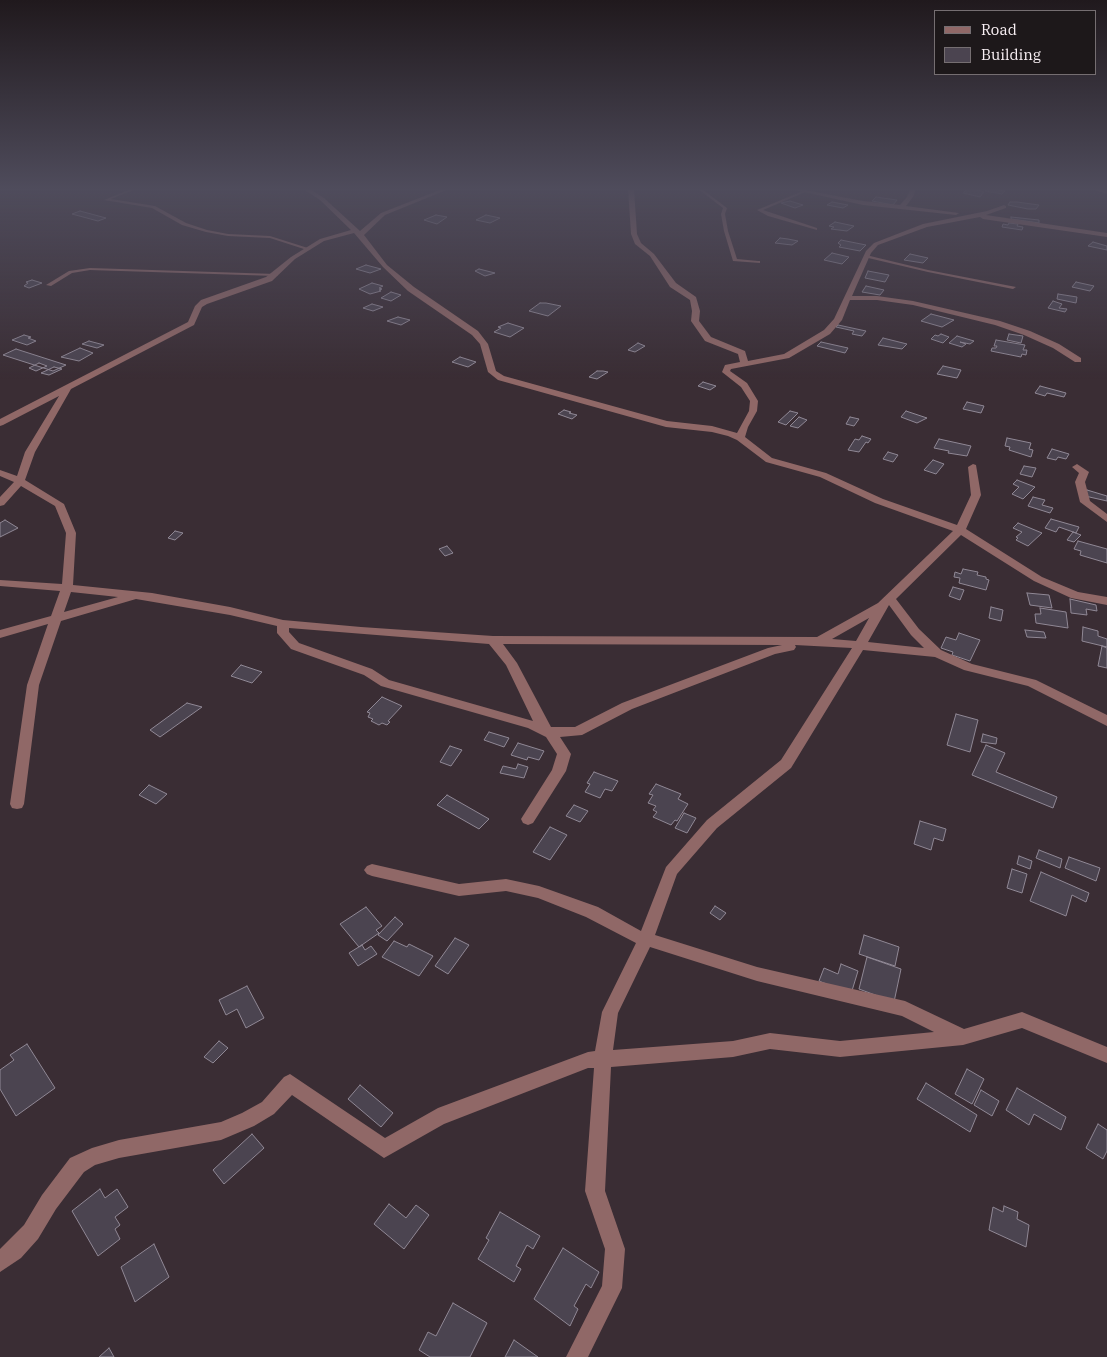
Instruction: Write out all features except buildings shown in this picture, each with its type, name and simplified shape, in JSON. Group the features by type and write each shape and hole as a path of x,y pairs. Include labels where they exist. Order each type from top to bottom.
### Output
{"street":[{"path":"0,423 191,323 199,306 204,302 276,275 293,258 303,252"},
{"path":"373,252 384,266 411,289 475,333 484,344 492,372 501,378 610,407 657,422 712,429 740,438 769,460 823,475 879,501 960,530 1038,579 1075,595 1107,602"},
{"path":"649,252 673,285 693,299 696,311 695,323 708,339 742,353 744,364"},
{"path":"740,438 743,427 754,411 754,401 744,385 725,371 732,366 794,353 834,326 869,252"},
{"path":"848,298 877,298 913,303 996,323 1027,333 1056,346 1078,360"},
{"path":"0,503 20,481 30,452 67,389"},
{"path":"547,732 577,732 627,706 772,651 819,641 886,602 960,530 976,495 973,467"},
{"path":"1077,467 1084,472 1080,482 1085,502 1107,519"},
{"path":"0,473 20,481 59,504 71,533 68,587 33,685 17,804"},
{"path":"0,582 138,595 230,611 283,624 361,631 493,640 819,641 936,653 968,667 1032,683 1107,721"},
{"path":"0,634 138,595"},
{"path":"577,1357 612,1288 615,1249 595,1191 603,1059 610,1012 646,939 671,871 712,824 786,764 886,602"},
{"path":"886,602 936,653"},
{"path":"283,624 284,633 295,646 368,672 385,682 532,725 552,733 564,754 559,771 528,819"},
{"path":"493,640 511,663 540,722 547,732"},
{"path":"372,870 459,890 506,885 539,892 592,912 602,919 646,939 757,974 905,1009 962,1037"},
{"path":"0,1262 14,1252 32,1232 58,1188 77,1165 92,1157 119,1149 221,1131 248,1120 268,1108 290,1083 384,1149 438,1117 588,1060 733,1049 770,1041 840,1049 962,1037 1022,1020 1107,1055"}],"lane":[{"path":"733,252 735,260 758,262"},
{"path":"866,256 1013,288"},
{"path":"49,285 71,272 90,269 276,275"}]}
